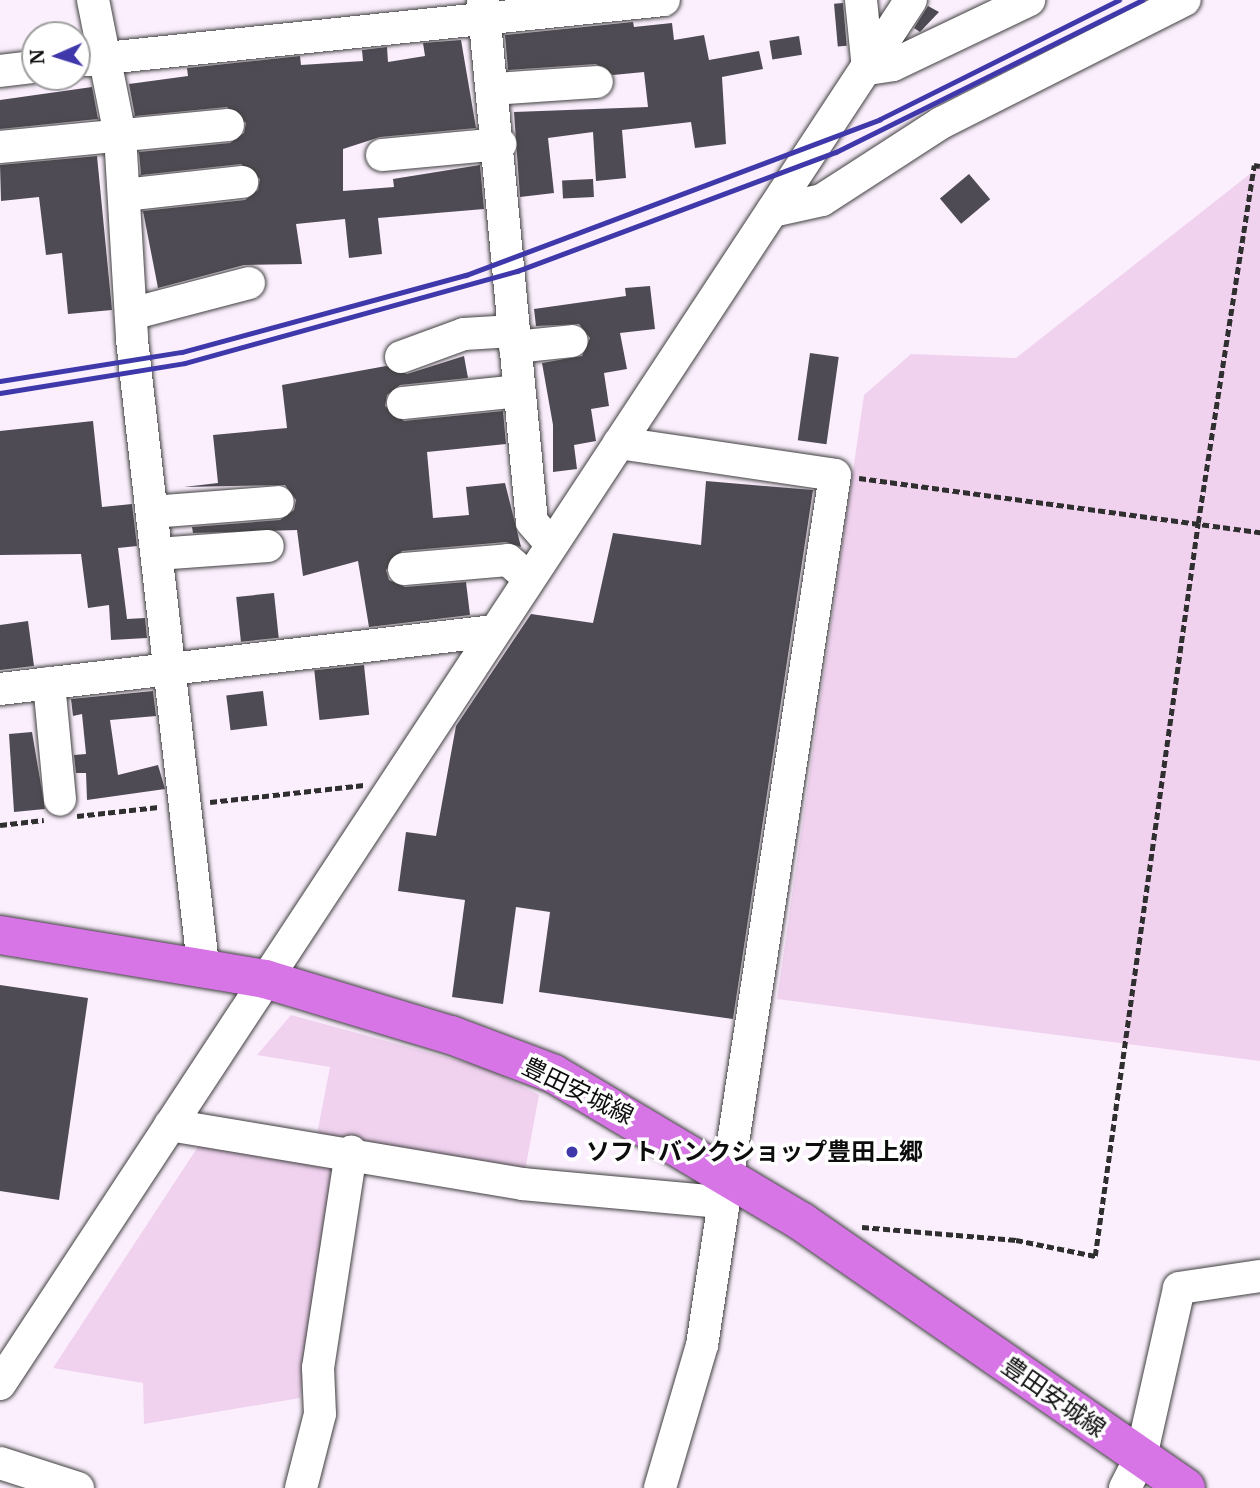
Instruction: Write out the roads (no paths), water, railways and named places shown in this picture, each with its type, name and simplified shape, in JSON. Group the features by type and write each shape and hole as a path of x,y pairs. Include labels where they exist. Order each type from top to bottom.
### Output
{"main road":[{"name":"豊田安城線","path":"0,935 203,965 265,979 451,1035 554,1074 724,1187 1133,1473 1186,1488"}],"street":[{"path":"91,40 93,0"},
{"path":"91,60 484,11 580,18 664,0"},
{"path":"861,0 868,69"},
{"path":"0,1384 911,0"},
{"path":"868,69 893,65 1029,0"},
{"path":"772,211 822,200 941,123 1185,0"},
{"path":"484,11 500,144 531,522 551,544"},
{"path":"91,62 120,135 131,314 203,965"},
{"path":"0,71 21,69"},
{"path":"494,89 597,82"},
{"path":"0,147 228,125"},
{"path":"382,155 500,144"},
{"path":"124,195 242,182"},
{"path":"131,314 249,283"},
{"path":"401,357 464,334 572,341"},
{"path":"403,403 519,391"},
{"path":"619,443 835,475 724,1187 702,1345 669,1486"},
{"path":"152,512 278,502"},
{"path":"157,554 268,545"},
{"path":"404,569 508,560 529,578"},
{"path":"0,689 494,631"},
{"path":"49,683 60,799"},
{"path":"170,1125 351,1152 522,1184 724,1187"},
{"path":"301,1488 320,1414 318,1368 351,1152"},
{"path":"1133,1473 1179,1288 1260,1276"},
{"path":"0,1463 78,1488"}],"railway":[{"path":"0,381 182,352 466,275 880,119 1119,0"},
{"path":"0,393 185,363 517,271 836,152 1142,0"}],"place":[{"name":"ソフトバンクショップ豊田上郷","path":"572,1152"}]}
